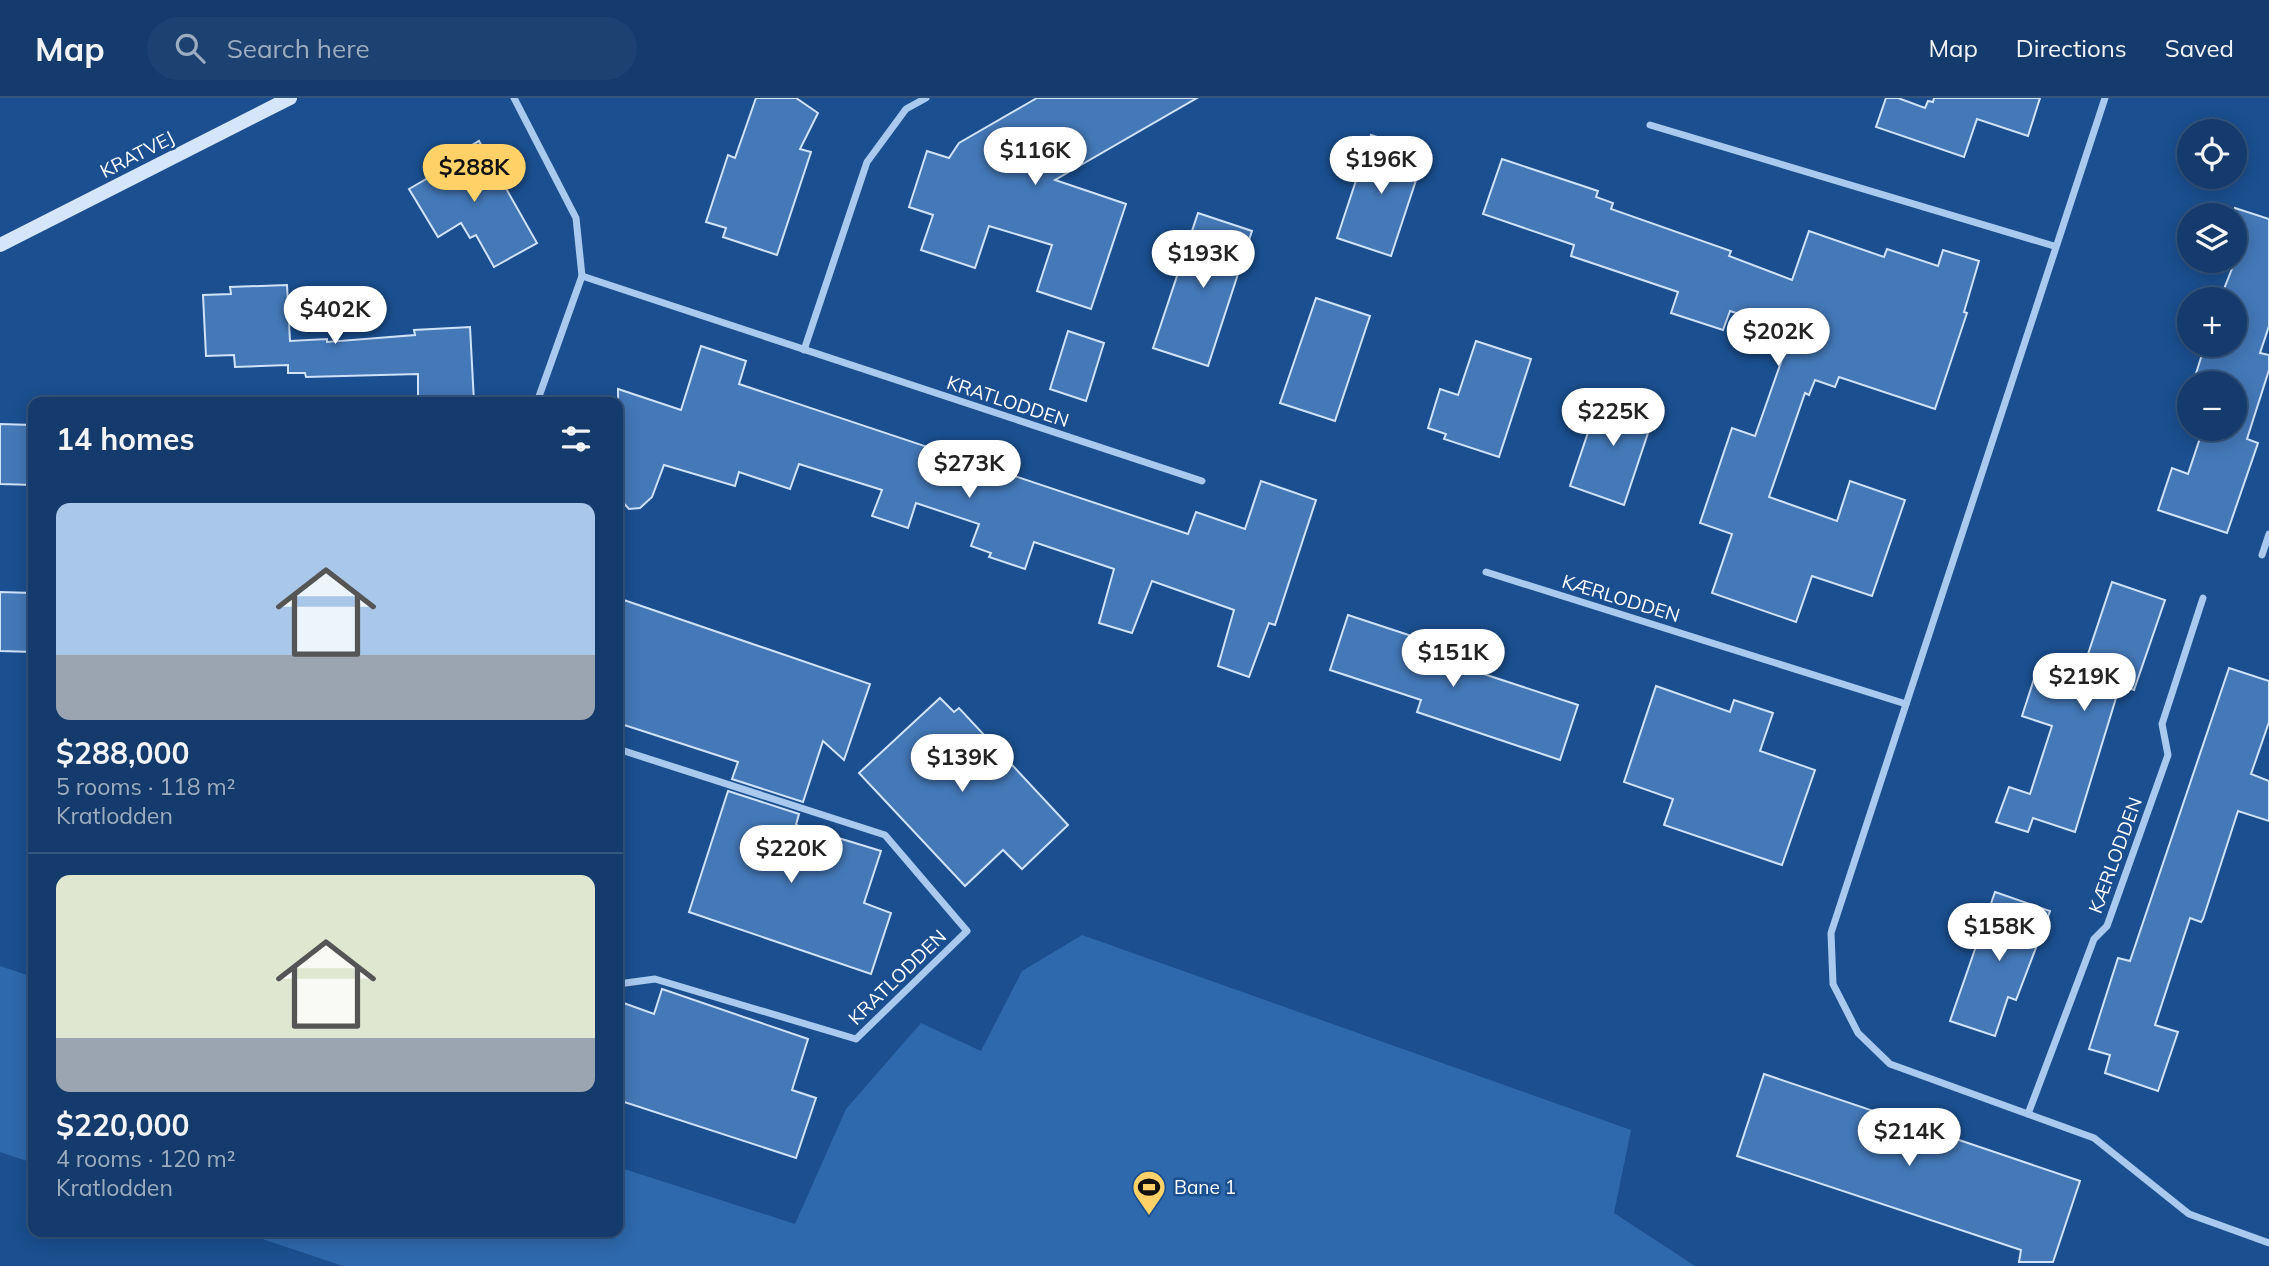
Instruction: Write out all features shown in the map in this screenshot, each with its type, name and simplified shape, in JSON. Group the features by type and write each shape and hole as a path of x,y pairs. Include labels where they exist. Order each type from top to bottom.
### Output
{"street":[{"name":"KRATVEJ","path":"0,245 290,98"},
{"path":"514,98 576,218 582,276 539,397"},
{"path":"804,351 867,162 906,109 926,98"},
{"path":"2105,98 2054,246 1831,933 1833,984 1858,1033 1890,1064 2094,1138 2189,1214 2269,1243"},
{"path":"1650,125 2054,246"},
{"name":"KRATLODDEN","path":"582,276 1202,481"},
{"path":"2262,555 2269,534"},
{"name":"KÆRLODDEN","path":"1486,572 1906,704"},
{"name":"KÆRLODDEN","path":"2028,1114 2095,939 2107,926 2168,755 2162,724 2203,598"},
{"name":"KRATLODDEN","path":"623,751 885,835 967,931 856,1039 655,979 623,983"}],"shaded area":[{"path":"1082,935 1631,1130 1614,1213 1695,1266 343,1266 256,1237 623,1237 623,1169 795,1224 846,1109 921,1023 981,1051 1022,971"},
{"path":"0,966 28,975 28,1161 0,1152"}],"building":[{"path":"756,98 796,98 818,113 800,149 811,152 777,255 723,237 726,228 706,222 728,155 735,158"},
{"path":"1037,98 1197,98 1055,180 1126,204 1091,309 1037,291 1052,245 989,226 975,268 921,250 933,215 909,207 927,151 949,158 959,143"},
{"path":"1886,98 1898,98 1925,108 1928,101 1933,102 1934,98 2040,98 2028,136 1977,119 1964,157 1876,127"},
{"path":"1371,135 1425,153 1391,256 1337,238"},
{"path":"479,141 537,243 494,267 476,235 470,238 461,223 438,237 409,189 433,175 430,170"},
{"path":"1502,159 1598,191 1596,197 1613,203 1611,209 1731,251 1729,256 1792,280 1809,231 1884,257 1887,249 1938,266 1943,250 1979,261 1964,312 1967,313 1935,409 1839,377 1835,387 1815,380 1809,395 1805,393 1769,497 1837,521 1850,481 1905,500 1872,596 1812,576 1796,622 1712,593 1732,534 1700,523 1732,428 1755,436 1792,331 1730,311 1723,330 1671,313 1678,292 1571,256 1574,245 1483,214"},
{"path":"2247,212 2269,219 2269,326 2260,353 2269,355 2269,370 2247,439 2247,371 2197,371 2201,357 2247,357 2247,287 2225,287 2230,273 2247,273"},
{"path":"1198,213 1252,231 1208,366 1153,348"},
{"path":"287,285 290,341 327,339 327,342 415,335 414,330 470,327 474,397 418,397 418,374 306,377 305,373 288,373 288,365 235,367 234,355 206,356 203,295 231,294 230,287"},
{"path":"1316,298 1370,316 1335,421 1280,403"},
{"path":"1068,331 1104,343 1086,401 1050,389"},
{"path":"1476,341 1531,359 1499,457 1444,439 1446,434 1428,428 1440,389 1458,395"},
{"path":"701,346 746,361 739,384 1188,534 1196,512 1245,529 1261,481 1316,500 1275,625 1269,623 1249,677 1218,666 1234,610 1152,581 1132,633 1099,623 1114,569 1034,542 1025,569 989,557 991,553 971,546 979,524 916,503 908,528 872,516 882,490 799,464 790,489 739,472 735,486 664,465 652,497 640,508 629,509 623,502 623,397 618,397 618,389 681,410"},
{"path":"1602,391 1656,409 1624,505 1570,486"},
{"path":"0,424 28,425 28,485 0,484"},
{"path":"2247,439 2258,443 2227,533 2158,510 2172,468 2188,474 2199,441"},
{"path":"2112,582 2165,600 2134,690 2120,685 2075,832 2033,818 2028,832 1996,822 2009,787 2030,794 2052,726 2022,716 2034,679 2075,693"},
{"path":"0,592 28,593 28,652 0,651"},
{"path":"623,600 870,684 844,760 823,741 803,802 732,779 738,762 623,725"},
{"path":"1348,615 1445,647 1441,660 1578,705 1560,760 1417,712 1421,700 1330,670"},
{"path":"2229,668 2269,681 2269,722 2251,774 2269,781 2269,821 2238,811 2203,919 2201,922 2190,918 2155,1025 2178,1032 2158,1091 2105,1073 2110,1055 2089,1049 2118,958 2130,961"},
{"path":"1656,686 1730,712 1734,700 1773,713 1760,751 1815,770 1782,865 1664,825 1673,799 1624,782"},
{"path":"940,698 954,712 959,708 1068,825 1022,869 1003,850 965,886 859,773"},
{"path":"728,791 799,814 796,825 881,851 864,903 891,913 871,974 689,912"},
{"path":"1995,892 2050,911 2016,1000 2008,997 1995,1036 1950,1021"},
{"path":"662,989 808,1039 792,1090 816,1098 796,1158 623,1102 623,1003 654,1014"},
{"path":"1764,1074 2080,1181 2053,1262 2019,1262 2021,1250 1737,1156"}],"place":[{"name":"Bane 1","path":"1149,1217"}]}
